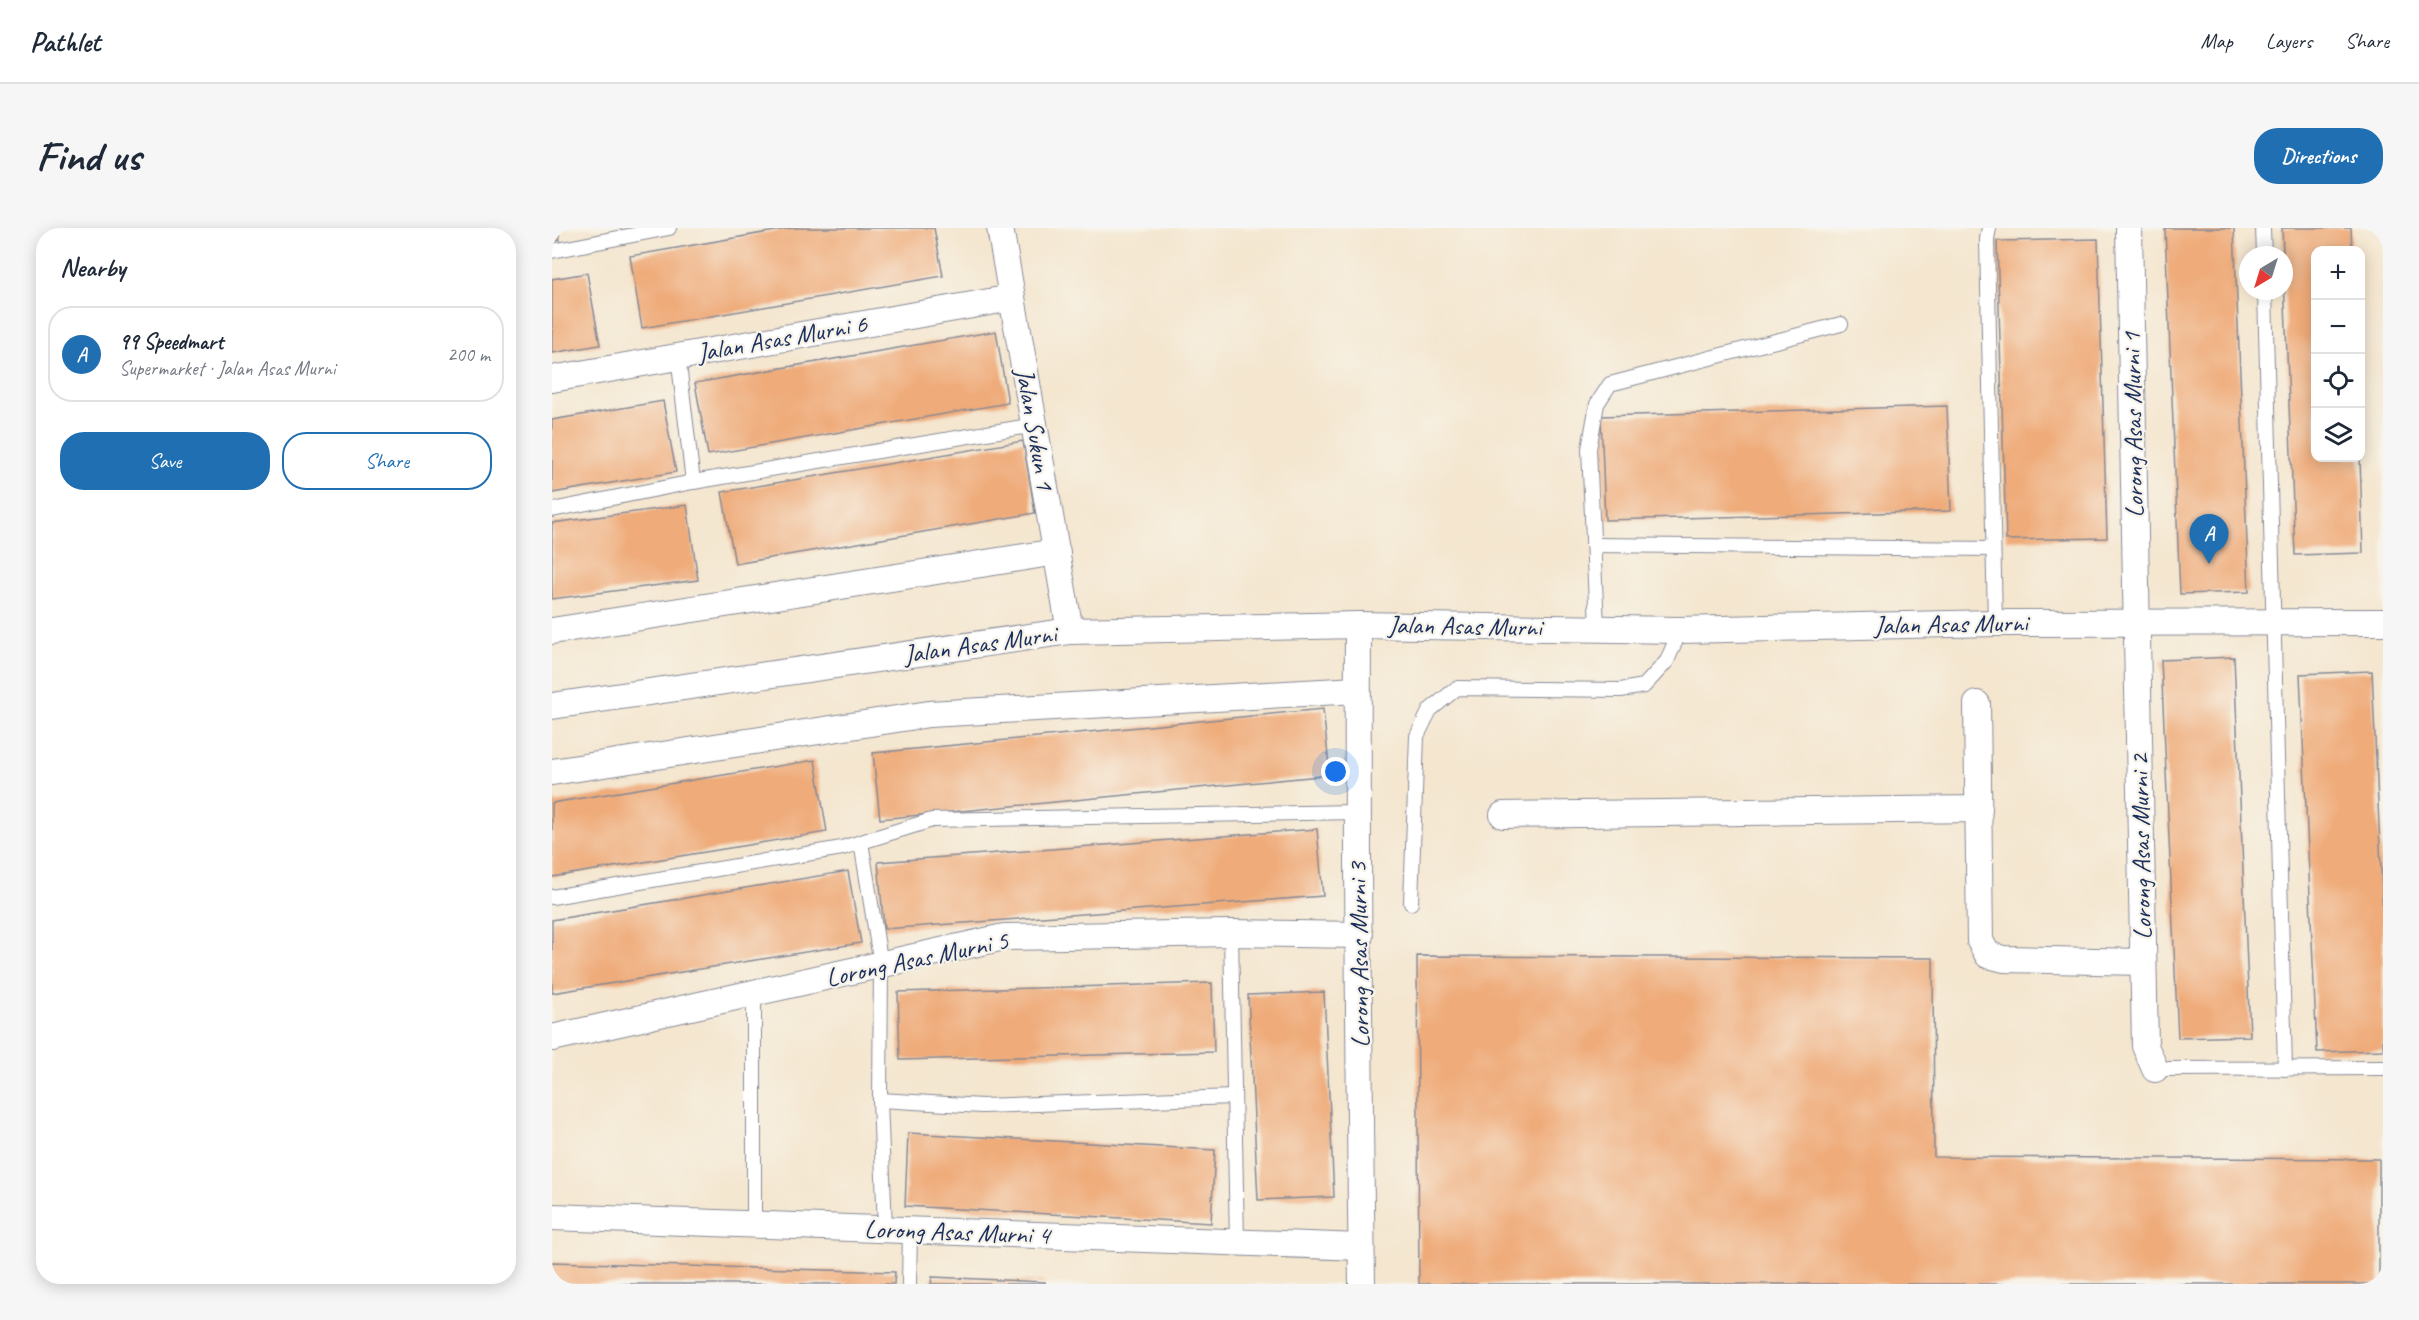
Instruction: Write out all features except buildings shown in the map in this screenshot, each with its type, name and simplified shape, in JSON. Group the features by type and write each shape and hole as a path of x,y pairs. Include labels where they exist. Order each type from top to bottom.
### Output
{"street":[{"name":"Jalan Sukun 1","path":"1000,228 1071,631"},
{"name":"Lorong Asas Murni 1","path":"2129,228 2136,622"},
{"name":"Jalan Asas Murni 6","path":"552,379 1012,297"},
{"path":"552,631 1057,552"},
{"name":"Lorong Asas Murni 2","path":"2136,622 2145,1046 2155,1069"},
{"name":"Jalan Asas Murni","path":"552,706 1071,631 1358,625 1680,630 1995,623 2383,622"},
{"name":"Lorong Asas Murni 3","path":"1358,625 1356,812 1360,935 1362,1284"},
{"path":"552,772 595,763 929,714 1357,690"},
{"path":"1977,704 1980,941 1988,955 2004,959 2143,962"},
{"path":"1503,816 1978,809"},
{"name":"Lorong Asas Murni 5","path":"552,1038 1004,937 1231,933 1360,935"},
{"name":"Lorong Asas Murni 4","path":"552,1218 1361,1247"}],"lane":[{"path":"552,251 669,228"},
{"path":"1989,228 1987,239 1995,623"},
{"path":"2263,228 2264,246"},
{"path":"2265,300 2285,1069"},
{"path":"1597,627 1590,449 1597,404 1610,384 1841,324"},
{"path":"678,356 693,482"},
{"path":"552,510 693,482 1035,425"},
{"path":"1593,545 1993,549"},
{"path":"1411,903 1417,736 1430,710 1457,688 1622,690 1644,686 1667,661 1680,630"},
{"path":"552,897 842,848 932,820 1356,812"},
{"path":"861,842 881,965 880,1100 898,1230 909,1284"},
{"path":"1231,933 1237,1242"},
{"path":"754,994 754,1225"},
{"path":"2155,1069 2383,1068"},
{"path":"880,1100 982,1106 1234,1097"}],"place":[{"name":"99 Speedmart","path":"2209,564"}]}
